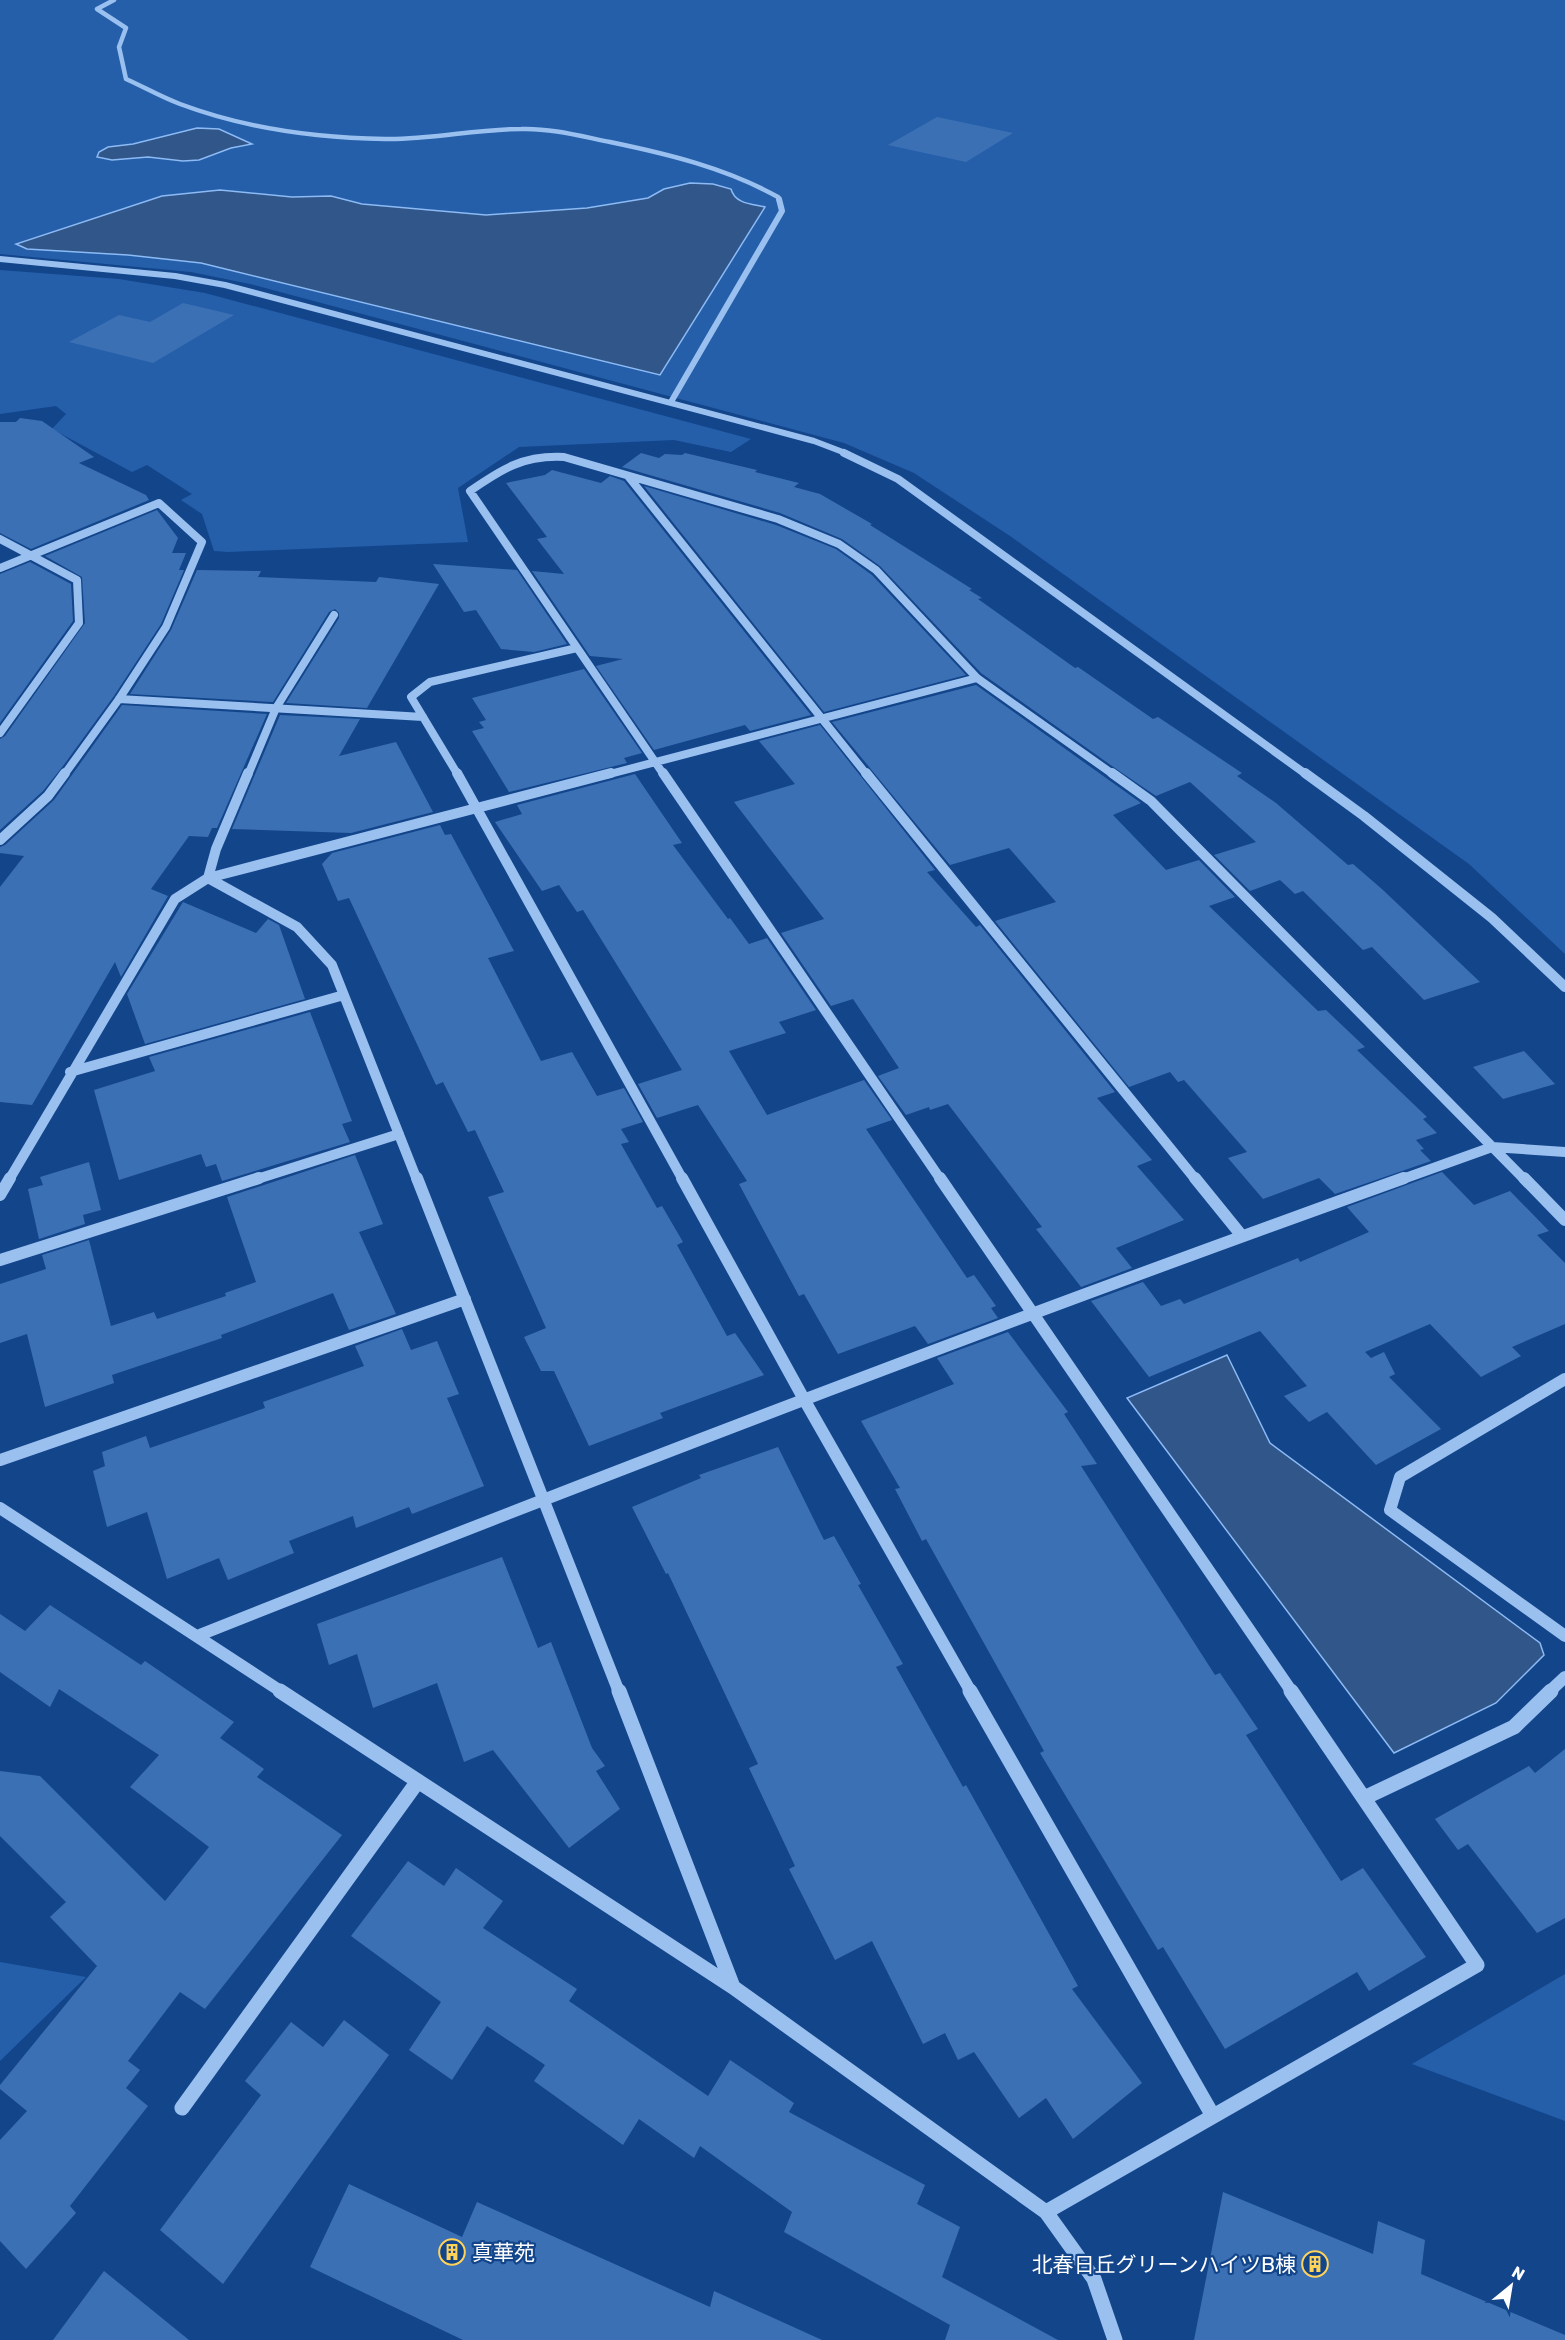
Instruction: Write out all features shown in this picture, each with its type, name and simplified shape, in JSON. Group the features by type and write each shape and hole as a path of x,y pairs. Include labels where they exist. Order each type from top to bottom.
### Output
{"street":[{"path":"114,0 97,9 126,28 119,47 126,79 179,104 216,115 324,134 386,139 518,129 569,133 657,153 728,174 762,187 778,197 782,211 671,402"},
{"path":"0,259 176,276 225,285 814,441 858,458 898,479 1364,816 1492,918 1565,987"},
{"path":"1046,2211 1478,1965 1035,1315 653,762 470,491 510,464 530,457 564,457 796,524 841,543 876,570 977,678 1151,801 1565,1220"},
{"path":"628,475 820,717 1242,1236"},
{"path":"0,568 159,503 202,542 166,627 119,699 48,796 0,840"},
{"path":"0,539 76,580 79,623 0,733"},
{"path":"208,878 216,849 276,708 334,615"},
{"path":"577,648 430,682 411,697 477,806 805,1401 1214,2116"},
{"path":"0,1195 70,1072 175,899 208,878 477,806 977,678"},
{"path":"119,699 423,717"},
{"path":"208,878 297,927 332,965 544,1498 733,1987"},
{"path":"70,1072 344,995"},
{"path":"0,1260 399,1134"},
{"path":"197,1636 544,1498 1242,1236 1492,1147 1565,1152"},
{"path":"0,1460 465,1299"},
{"path":"1565,1379 1400,1477 1390,1509 1565,1636"},
{"path":"0,1508 733,1987 1046,2211 1094,2279 1115,2340"},
{"path":"1364,1798 1514,1727 1565,1677"},
{"path":"182,2108 418,1780"}],"shaded area":[{"path":"0,0 1565,0 1565,954 1469,864 1010,536 914,473 844,443 250,284 191,272 0,254"},
{"path":"197,128 219,129 252,144 231,148 199,160 183,161 148,157 112,160 97,157 99,152 108,147 133,144"},
{"path":"690,183 713,184 731,189 736,198 765,207 660,375 201,263 128,255 27,249 16,244 162,196 220,190 292,197 331,196 362,204 486,215 587,208 648,198 664,189"},
{"path":"0,270 119,279 205,293 751,439 731,452 674,440 519,447 458,488 468,542 214,551 202,514 181,500 192,494 147,465 132,472 52,429 66,414 56,406 0,414"},
{"path":"1227,1355 1270,1443 1540,1643 1544,1655 1496,1703 1394,1753 1127,1398"},
{"path":"0,1962 86,1977 0,2061"},
{"path":"1565,1974 1565,2121 1412,2064"}],"building":[{"path":"937,117 1013,133 966,162 888,145"},
{"path":"183,303 234,315 153,363 69,342 119,315 150,322"},
{"path":"20,418 42,421 94,457 79,463 146,495 149,500 31,549 0,533 0,422 16,422"},
{"path":"641,453 659,458 665,454 682,455 685,453 757,470 755,472 799,483 794,487 820,494 872,524 870,525 972,589 969,590 982,598 978,599 1075,668 1078,667 1153,719 1158,717 1242,773 1237,776 1276,803 1348,865 1353,864 1480,982 1424,1000 1372,947 1363,950 1303,891 1295,894 1280,880 1250,891 1214,855 1256,842 1190,782 1156,796 1112,766 981,673 880,566 842,539 780,513 622,467"},
{"path":"552,470 601,483 610,476 624,481 811,715 750,731 745,725 654,750 596,666 623,659 590,656 532,571 564,574 537,539 547,537 506,483 545,475"},
{"path":"644,486 776,525 836,549 872,575 966,675 824,712"},
{"path":"157,510 178,538 172,553 186,553 179,570 184,570 161,624 114,696 63,766 43,791 0,830 0,739 5,736 85,623 82,577 45,556"},
{"path":"30,562 71,584 73,621 0,723 0,574"},
{"path":"433,564 517,570 567,644 534,652 501,649 476,610 464,612"},
{"path":"197,570 261,571 258,577 376,582 379,577 439,584 367,708 286,703 339,618 339,613 335,609 329,612 273,702 130,694 171,630"},
{"path":"584,669 642,753 624,758 627,763 509,792 472,731 484,728 479,722 486,720 472,698"},
{"path":"976,685 1141,803 1113,815 1166,870 1199,860 1235,897 1209,906 1318,1011 1326,1010 1365,1047 1357,1050 1427,1117 1423,1119 1437,1133 1416,1140 1424,1149 1420,1150 1431,1161 1335,1194 1319,1178 1263,1199 1228,1158 1247,1152 1184,1080 1178,1082 1170,1072 1129,1087 995,921 1056,902 1009,848 950,865 832,722"},
{"path":"122,705 267,714 217,828 212,828 208,837 189,836 151,889 168,896 121,977 115,962 32,1105 0,1102 0,887 24,856 0,853 0,847 54,800"},
{"path":"280,715 360,719 339,756 396,742 433,812 351,833 232,829"},
{"path":"820,725 935,870 927,872 976,927 980,925 1115,1092 1097,1098 1152,1160 1137,1166 1184,1220 1116,1248 1132,1268 1081,1287 1036,1229 1042,1227 948,1104 930,1110 929,1107 906,1115 878,1076 899,1068 853,999 831,1006 781,933 824,919 734,802 795,784 759,741"},
{"path":"635,774 682,843 673,845 728,919 730,918 749,944 767,938 816,1010 779,1022 786,1033 729,1051 767,1115 864,1080 892,1120 866,1129 967,1278 974,1275 996,1306 991,1308 998,1318 928,1344 915,1326 838,1354 804,1294 799,1296 739,1184 747,1181 698,1105 657,1118 638,1084 682,1070 583,910 577,912 559,885 542,891 495,822 522,814 517,805"},
{"path":"440,825 445,835 451,834 514,951 488,958 541,1061 572,1052 597,1096 624,1088 643,1122 621,1129 629,1142 621,1144 657,1208 662,1206 683,1242 677,1245 727,1336 735,1333 764,1375 660,1413 663,1418 589,1446 554,1371 541,1371 524,1337 546,1328 488,1197 504,1192 475,1130 468,1132 443,1082 436,1085 349,898 338,901 322,864 332,853"},
{"path":"183,902 256,933 268,919 279,925 305,999 145,1044 127,994"},
{"path":"310,1012 352,1121 342,1124 350,1142 222,1181 216,1164 206,1167 201,1154 119,1180 94,1090 155,1071 149,1057"},
{"path":"1524,1051 1555,1084 1503,1099 1473,1067"},
{"path":"355,1155 383,1224 359,1232 396,1314 349,1330 333,1293 221,1335 222,1338 112,1375 114,1383 45,1407 27,1334 0,1343 0,1284 46,1269 42,1255 89,1240 111,1326 154,1312 157,1319 226,1296 225,1293 256,1282 227,1197"},
{"path":"89,1162 101,1210 83,1215 85,1224 39,1239 28,1189 43,1185 40,1177"},
{"path":"1442,1172 1474,1205 1510,1191 1549,1231 1537,1235 1565,1263 1565,1324 1512,1347 1521,1356 1481,1377 1430,1324 1365,1352 1371,1358 1384,1352 1395,1374 1389,1377 1441,1429 1376,1465 1327,1412 1309,1422 1284,1396 1307,1386 1260,1331 1149,1377 1091,1301 1143,1282 1161,1306 1180,1299 1184,1304 1298,1258 1300,1262 1369,1232 1347,1207"},
{"path":"402,1329 411,1350 437,1341 459,1394 447,1398 484,1486 412,1514 409,1507 356,1528 353,1516 289,1541 294,1553 228,1580 219,1558 167,1579 147,1512 107,1527 93,1471 105,1466 102,1452 146,1436 150,1448 265,1408 263,1402 364,1366 355,1346"},
{"path":"1008,1332 1068,1412 1064,1414 1097,1464 1081,1466 1215,1675 1220,1673 1258,1729 1246,1735 1341,1881 1363,1868 1426,1957 1369,1991 1357,1972 1225,2049 1163,1947 1158,1950 1040,1753 1044,1751 926,1539 922,1541 895,1489 900,1488 861,1421 954,1384 937,1358"},
{"path":"778,1447 824,1540 834,1536 861,1584 858,1585 903,1664 896,1667 963,1787 966,1785 1078,1986 1072,1989 1142,2083 1073,2139 1046,2098 1019,2118 974,2052 958,2060 945,2033 923,2044 872,1941 835,1960 789,1869 795,1866 749,1768 758,1764 668,1573 666,1574 632,1507 701,1478 699,1475"},
{"path":"502,1557 538,1648 551,1642 592,1748 605,1766 596,1771 620,1809 569,1848 493,1750 464,1762 437,1683 373,1708 357,1654 329,1665 317,1624"},
{"path":"50,1605 141,1665 145,1661 234,1722 220,1738 264,1769 257,1777 342,1835 205,2009 180,1992 128,2061 140,2070 126,2088 148,2106 70,2206 76,2213 26,2269 0,2241 0,2140 27,2111 0,2089 0,2085 97,1966 50,1917 66,1902 0,1836 0,1771 40,1776 165,1901 209,1847 130,1787 159,1755 59,1689 50,1707 0,1672 0,1614 25,1631"},
{"path":"1565,1749 1565,1918 1537,1933 1468,1844 1458,1850 1435,1819 1529,1766 1535,1773"},
{"path":"408,1861 444,1886 456,1868 503,1901 483,1928 577,1989 569,2001 708,2096 730,2060 794,2103 789,2112 925,2185 917,2204 960,2227 942,2277 1058,2340 945,2340 950,2325 784,2232 792,2212 700,2146 694,2158 639,2119 623,2145 534,2081 545,2065 487,2026 452,2080 409,2050 441,2002 351,1936"},
{"path":"344,2020 389,2055 223,2284 160,2230 261,2095 245,2081 291,2022 323,2047"},
{"name":"真華苑","path":"349,2184 462,2237 477,2202 710,2307 714,2291 822,2340 463,2340 310,2267"},
{"name":"北春日丘グリーンハイツB棟","path":"1223,2192 1373,2254 1378,2221 1425,2240 1421,2274 1565,2335 1565,2340 1194,2340"},
{"path":"104,2271 189,2340 53,2340"}],"place":[{"name":"真華苑","path":"452,2252"},
{"name":"北春日丘グリーンハイツB棟","path":"1315,2264"}]}
